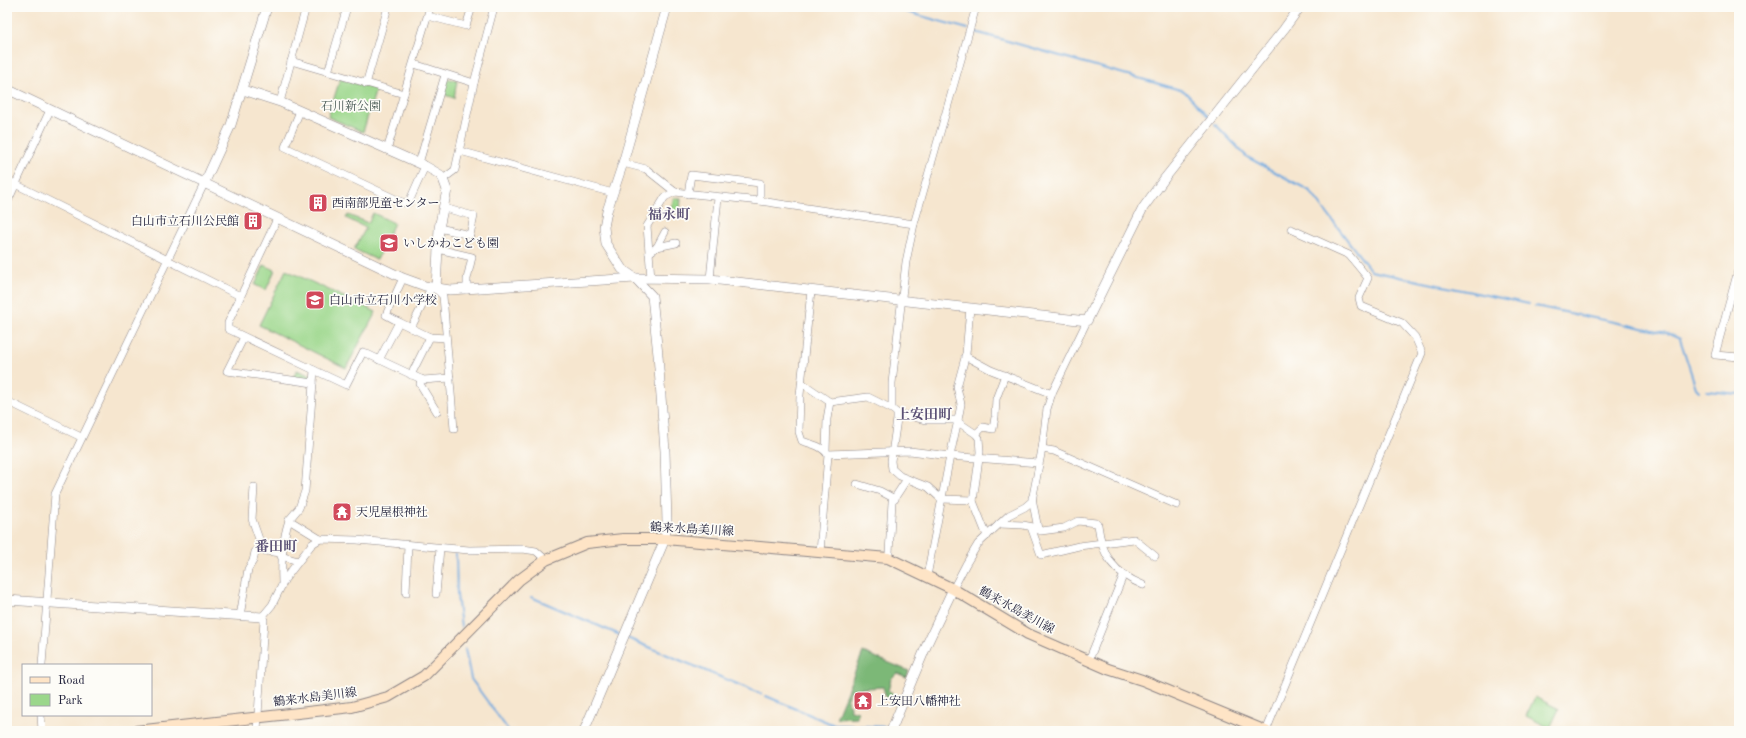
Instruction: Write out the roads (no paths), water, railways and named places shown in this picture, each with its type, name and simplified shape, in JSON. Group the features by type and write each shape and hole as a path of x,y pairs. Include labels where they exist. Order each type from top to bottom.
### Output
{"main road":[{"name":"鶴来水島美川線","path":"136,731 352,707 388,697 424,676 518,580 546,560 587,543 665,539 888,558 953,589 1028,634 1108,669 1142,680 1266,731"}],"street":[{"path":"42,664 55,494 81,437 232,125 267,7"},
{"path":"280,102 306,7"},
{"path":"328,72 347,7"},
{"path":"366,84 388,7"},
{"path":"387,150 430,7"},
{"path":"428,16 466,26 472,7"},
{"path":"443,179 455,170 474,83 494,7"},
{"path":"584,731 665,539 667,522 665,459 658,355 652,296 636,278 622,269 606,244 604,226 606,211 623,163 667,7"},
{"path":"973,500 941,499 928,487 907,479 892,469 891,460 894,452 895,411 892,383 901,300 914,224 976,7"},
{"path":"1155,556 1134,539 1075,546 1041,555 1034,528 1032,498 1048,409 1052,394 1143,208 1300,7"},
{"path":"291,61 404,94"},
{"path":"414,64 474,83"},
{"path":"300,111 285,147 404,203 409,202 422,164 445,75"},
{"path":"7,89 415,284 450,290 467,290 636,278 710,279 1087,321"},
{"path":"243,90 280,102 422,164 439,174 443,179 447,190 440,228 434,288 412,328"},
{"path":"7,203 17,185 50,110"},
{"path":"460,151 613,193"},
{"path":"623,163 646,169 675,192 718,198 760,201 914,224"},
{"path":"688,194 691,175 760,183 760,201"},
{"path":"7,180 240,296"},
{"path":"651,278 647,226 665,196 675,192"},
{"path":"710,279 718,198"},
{"path":"440,228 470,235 474,216 444,208"},
{"path":"277,219 240,296 228,323 228,329 346,385 362,352 421,380 450,378"},
{"path":"1266,731 1422,353 1416,337 1402,323 1362,306 1359,298 1368,278 1349,255 1291,229"},
{"path":"657,247 665,232"},
{"path":"649,252 657,247 676,243"},
{"path":"438,249 472,257 467,280 467,290"},
{"path":"1739,267 1737,283 1715,355 1739,357"},
{"path":"403,278 386,315 430,337 446,338"},
{"path":"434,288 443,296 454,429"},
{"path":"811,291 799,432 802,441 820,447 827,453 910,451 950,456 1038,463"},
{"path":"927,576 961,404 957,387 965,356 970,308"},
{"path":"380,360 399,322"},
{"path":"244,337 227,371 313,384"},
{"path":"411,375 430,337"},
{"path":"965,356 991,370 1052,394"},
{"path":"282,584 284,534 289,520 299,508 306,491 314,370"},
{"path":"976,434 983,427 993,429 996,399 1005,375"},
{"path":"421,380 420,384 437,412"},
{"path":"802,384 830,402 868,397 895,411 926,420 958,421 976,434 979,438 980,446 973,500 987,536"},
{"path":"7,400 81,437"},
{"path":"820,552 827,453 827,419 830,402"},
{"path":"1042,449 1054,451 1177,505"},
{"path":"888,558 892,502 907,479"},
{"path":"857,484 880,490 894,499"},
{"path":"240,616 248,569 253,561 255,552 258,550 259,539 252,519 254,487"},
{"path":"891,731 928,642 953,589 974,551 999,524 1009,515 1032,501 1032,498"},
{"path":"289,520 320,540"},
{"path":"999,524 1034,528 1041,531 1064,528 1078,521 1096,523 1098,525 1101,542 1116,570 1123,576 1143,585"},
{"path":"262,617 272,605 282,584 298,561 312,544 320,540 357,540 468,550 523,549 536,551 546,560"},
{"path":"406,593 408,545"},
{"path":"436,594 440,548"},
{"path":"258,550 282,555 298,561"},
{"path":"1089,660 1123,576"},
{"path":"7,600 262,617"},
{"path":"256,731 264,641 264,620 262,617"},
{"path":"41,716 42,731"}],"waterway":[{"path":"889,7 968,29"},
{"path":"972,31 1184,91 1209,117"},
{"path":"1215,124 1247,157 1310,191 1371,271 1529,304"},
{"path":"1535,306 1667,333 1680,339 1696,388 1699,391"},
{"path":"1707,391 1739,394"},
{"path":"456,554 457,595 461,627"},
{"path":"531,597 620,635"},
{"path":"627,638 761,694"},
{"path":"465,649 471,679 509,731"},
{"path":"766,696 834,725 889,727"},
{"path":"897,729 901,731"}],"place":[{"name":"西南部児童センター","path":"318,203"},
{"name":"白山市立石川公民館","path":"253,221"},
{"name":"いしかわこども園","path":"389,243"},
{"name":"白山市立石川小学校","path":"315,300"},
{"name":"天児屋根神社","path":"342,512"},
{"name":"上安田八幡神社","path":"863,701"}],"district":[{"name":"福永町","path":"669,214"},
{"name":"上安田町","path":"924,414"},
{"name":"番田町","path":"276,546"}],"park label":[{"name":"石川新公園","path":"351,106"}]}
